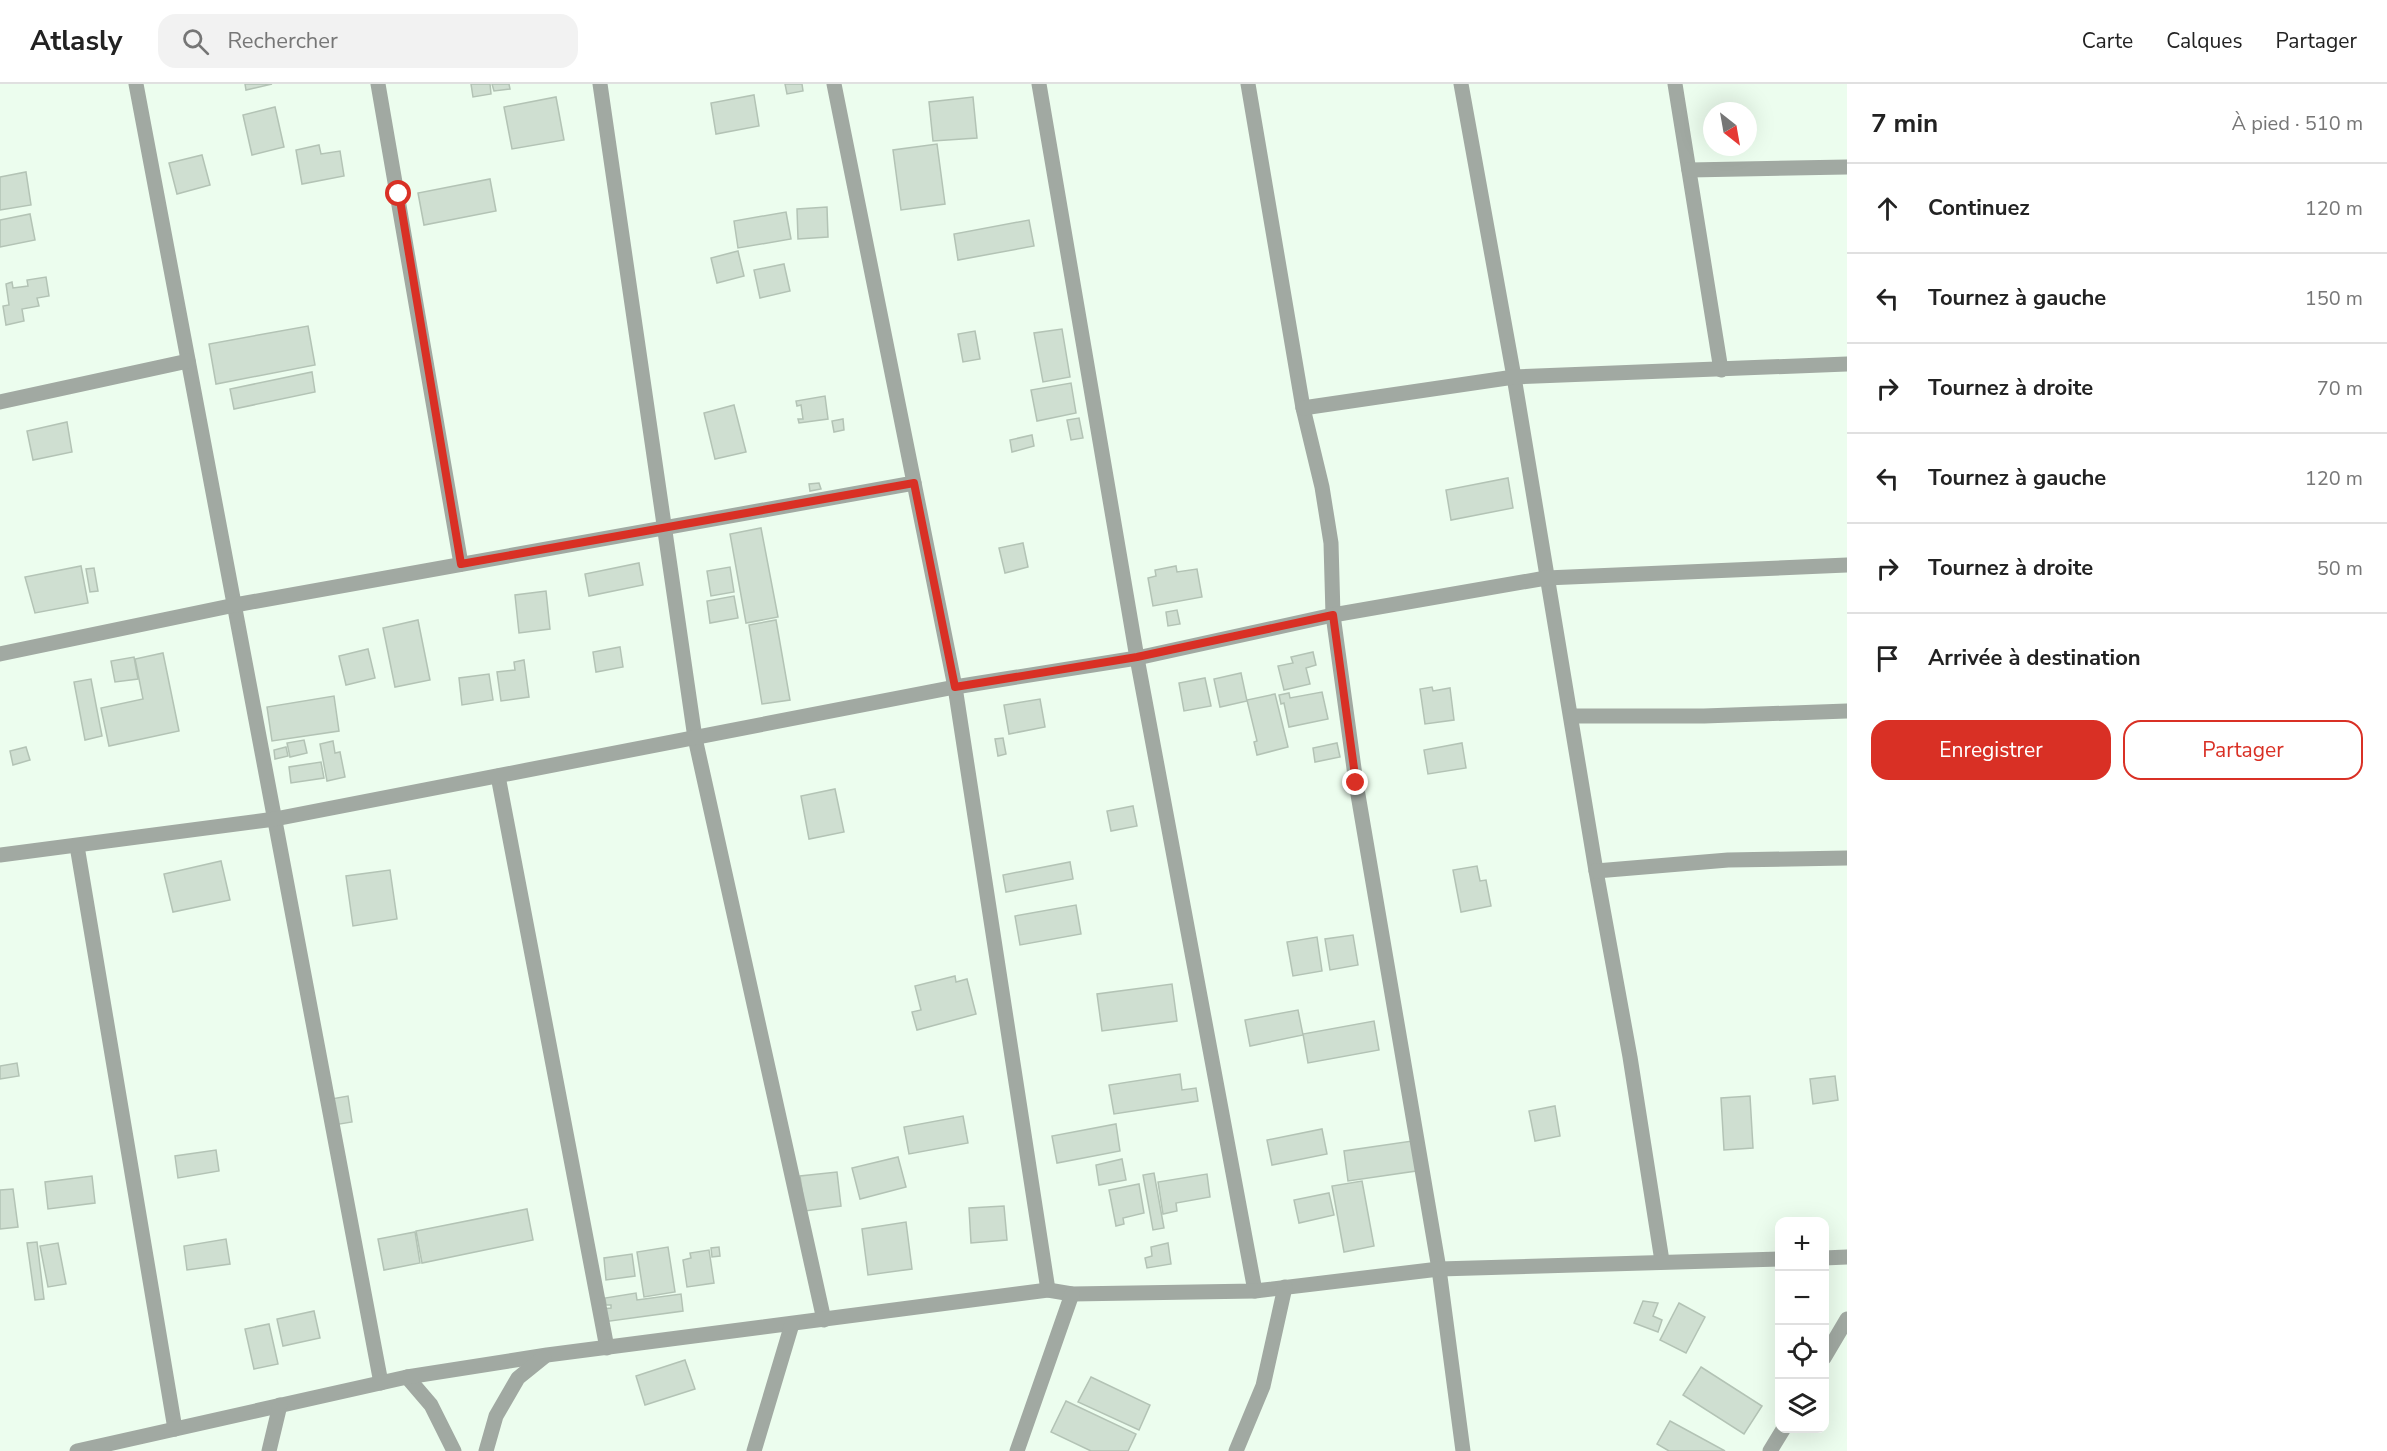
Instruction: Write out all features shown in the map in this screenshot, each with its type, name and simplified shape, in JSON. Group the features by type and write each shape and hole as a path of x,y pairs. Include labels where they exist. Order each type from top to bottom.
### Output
{"street":[{"path":"136,84 381,1383"},
{"path":"378,84 461,564"},
{"path":"600,84 695,738 824,1320"},
{"path":"834,84 955,687 1048,1290"},
{"path":"1039,84 1137,657 1255,1291"},
{"path":"1248,84 1303,408 1322,487 1331,543 1333,615 1358,795 1439,1269 1463,1451"},
{"path":"1461,84 1514,377 1545,578 1630,1057 1662,1261"},
{"path":"1675,84 1721,370"},
{"path":"1689,170 1847,167"},
{"path":"0,402 188,361"},
{"path":"1303,408 1514,377 1847,364"},
{"path":"0,654 234,605 914,483"},
{"path":"0,855 275,819 955,687 1137,657 1333,615 1545,578 1847,565"},
{"path":"1571,716 1704,716 1847,711"},
{"path":"498,776 607,1348"},
{"path":"77,846 175,1429"},
{"path":"1596,871 1728,860 1847,858"},
{"path":"1829,1258 1847,1257"},
{"path":"77,1451 407,1377 547,1355 1048,1290 1072,1294 1255,1291 1439,1269 1775,1259"},
{"path":"1236,1451 1263,1386 1285,1287"},
{"path":"1017,1451 1072,1294"},
{"path":"1829,1350 1847,1319"},
{"path":"754,1451 792,1324"},
{"path":"486,1451 496,1416 518,1378 547,1355"},
{"path":"407,1377 431,1405 454,1451"},
{"path":"269,1451 280,1406"},
{"path":"1770,1451 1781,1433"}],"building":[{"path":"245,84 272,84 246,90"},
{"path":"471,84 490,84 491,94 473,97"},
{"path":"492,84 509,84 510,89 494,91"},
{"path":"785,84 802,84 803,91 787,94"},
{"path":"754,95 759,126 716,134 711,103"},
{"path":"556,97 564,140 512,149 504,107"},
{"path":"973,97 977,138 933,141 929,102"},
{"path":"275,107 284,147 252,155 243,115"},
{"path":"937,144 945,204 901,210 893,150"},
{"path":"319,145 321,154 340,151 344,176 302,184 296,150"},
{"path":"202,155 210,185 177,194 169,163"},
{"path":"26,172 31,205 0,210 0,177"},
{"path":"490,179 496,211 424,225 418,193"},
{"path":"827,207 828,237 798,239 797,209"},
{"path":"786,212 791,239 738,248 734,221"},
{"path":"30,214 35,240 0,247 0,220"},
{"path":"1029,220 1034,246 958,260 954,234"},
{"path":"738,251 744,276 717,283 711,258"},
{"path":"784,264 790,291 760,298 754,270"},
{"path":"46,277 49,296 37,298 39,306 22,309 24,321 6,325 3,306 9,305 6,284 12,282 13,288 28,286 27,280"},
{"path":"308,326 315,365 216,384 209,344"},
{"path":"1062,329 1070,377 1043,382 1034,333"},
{"path":"975,331 980,359 963,362 958,334"},
{"path":"312,372 315,392 234,409 230,389"},
{"path":"1071,383 1076,413 1037,421 1031,390"},
{"path":"825,396 828,419 799,423 798,419 803,419 801,405 797,406 796,401"},
{"path":"734,405 746,452 715,459 704,413"},
{"path":"1079,418 1083,438 1071,440 1067,420"},
{"path":"843,419 844,430 834,432 832,421"},
{"path":"67,422 72,452 33,460 27,431"},
{"path":"1032,435 1034,446 1012,452 1010,440"},
{"path":"1508,478 1513,508 1451,520 1446,490"},
{"path":"819,483 821,489 810,491 809,484"},
{"path":"761,528 778,617 746,623 730,534"},
{"path":"1023,543 1028,567 1005,573 999,548"},
{"path":"639,563 643,585 589,596 585,574"},
{"path":"81,566 88,603 35,613 25,577"},
{"path":"1176,566 1177,572 1197,569 1202,597 1153,606 1148,578 1156,576 1155,570"},
{"path":"730,567 734,592 711,596 707,571"},
{"path":"94,568 98,591 90,592 86,569"},
{"path":"546,591 550,629 519,633 515,595"},
{"path":"734,596 738,618 710,623 707,601"},
{"path":"1177,610 1180,624 1168,626 1166,612"},
{"path":"418,620 430,680 395,687 383,628"},
{"path":"776,620 790,700 762,704 749,625"},
{"path":"620,647 623,667 596,672 593,652"},
{"path":"368,649 375,678 346,685 339,656"},
{"path":"1313,652 1316,665 1306,668 1310,684 1284,690 1278,666 1293,663 1291,657"},
{"path":"163,653 179,731 109,746 101,708 143,699 135,659"},
{"path":"134,657 138,679 115,682 111,661"},
{"path":"524,660 529,697 501,701 497,672 515,670 514,662"},
{"path":"1241,673 1247,701 1220,707 1214,679"},
{"path":"489,674 493,700 462,705 459,678"},
{"path":"1205,678 1211,706 1184,711 1179,683"},
{"path":"91,679 102,736 85,740 74,682"},
{"path":"1432,687 1433,691 1450,688 1454,720 1425,724 1420,689"},
{"path":"1322,692 1328,719 1289,727 1284,703 1281,704 1279,695 1289,693 1290,698"},
{"path":"1275,694 1288,747 1257,755 1254,742 1257,741 1247,700"},
{"path":"334,696 339,731 272,741 267,707"},
{"path":"1040,699 1045,727 1009,734 1004,705"},
{"path":"1003,738 1006,754 998,756 995,739"},
{"path":"304,740 307,753 290,757 287,743"},
{"path":"333,741 335,753 340,752 345,777 327,781 320,744"},
{"path":"1337,743 1340,757 1315,762 1313,748"},
{"path":"1462,743 1466,768 1428,774 1424,750"},
{"path":"26,747 30,760 13,765 10,751"},
{"path":"286,747 288,756 275,759 274,750"},
{"path":"321,762 324,778 291,783 289,767"},
{"path":"835,789 844,832 809,839 801,796"},
{"path":"1133,806 1137,826 1111,831 1107,811"},
{"path":"221,861 230,900 173,912 164,874"},
{"path":"1070,862 1073,879 1006,892 1003,875"},
{"path":"1477,866 1480,881 1486,880 1491,906 1461,912 1453,870"},
{"path":"390,870 397,919 353,926 346,876"},
{"path":"1076,905 1081,934 1020,945 1015,916"},
{"path":"1353,935 1358,965 1330,970 1325,939"},
{"path":"1317,937 1322,971 1293,976 1287,942"},
{"path":"955,976 956,982 967,979 976,1014 917,1030 912,1012 921,1010 915,986"},
{"path":"1172,984 1177,1021 1102,1031 1097,994"},
{"path":"1298,1010 1303,1035 1250,1046 1245,1020"},
{"path":"1374,1021 1379,1050 1308,1063 1303,1034"},
{"path":"17,1063 19,1076 0,1079 0,1066"},
{"path":"1180,1074 1182,1090 1196,1088 1198,1101 1114,1114 1109,1085"},
{"path":"1835,1076 1838,1100 1813,1104 1810,1079"},
{"path":"348,1096 352,1122 334,1125 331,1099"},
{"path":"1750,1096 1753,1148 1724,1150 1721,1098"},
{"path":"1555,1106 1560,1136 1535,1141 1529,1111"},
{"path":"963,1116 968,1143 909,1154 904,1127"},
{"path":"1116,1124 1120,1151 1057,1163 1052,1136"},
{"path":"1322,1129 1327,1154 1272,1165 1267,1140"},
{"path":"1412,1141 1416,1171 1348,1181 1344,1151"},
{"path":"216,1150 219,1171 178,1178 175,1156"},
{"path":"898,1157 906,1187 860,1199 852,1168"},
{"path":"1122,1159 1126,1180 1099,1185 1096,1165"},
{"path":"837,1172 841,1206 805,1211 800,1176"},
{"path":"1154,1173 1164,1228 1153,1230 1143,1175"},
{"path":"1207,1174 1210,1197 1176,1203 1177,1211 1163,1214 1158,1182"},
{"path":"92,1176 95,1203 48,1209 45,1182"},
{"path":"1362,1181 1374,1246 1344,1252 1332,1186"},
{"path":"1139,1184 1144,1213 1123,1218 1124,1224 1116,1226 1109,1190"},
{"path":"13,1189 18,1227 0,1229 0,1190"},
{"path":"1329,1193 1334,1215 1299,1223 1294,1200"},
{"path":"1004,1206 1007,1240 971,1243 969,1208"},
{"path":"527,1209 533,1240 422,1263 416,1231"},
{"path":"906,1222 912,1269 868,1275 862,1229"},
{"path":"415,1232 420,1263 384,1270 378,1239"},
{"path":"226,1239 230,1264 187,1270 184,1246"},
{"path":"37,1242 44,1299 35,1300 27,1243"},
{"path":"58,1243 66,1284 48,1287 40,1246"},
{"path":"1168,1243 1171,1264 1147,1268 1145,1258 1152,1256 1151,1247"},
{"path":"668,1247 675,1292 644,1297 637,1252"},
{"path":"719,1247 720,1256 712,1257 711,1248"},
{"path":"709,1250 714,1283 687,1287 683,1260 691,1258 690,1253"},
{"path":"632,1254 635,1276 606,1280 604,1258"},
{"path":"636,1293 637,1300 681,1294 683,1311 603,1322 602,1309 611,1308 611,1305 606,1305 605,1298"},
{"path":"1643,1301 1658,1303 1653,1316 1662,1320 1658,1332 1634,1323"},
{"path":"1679,1303 1705,1317 1686,1353 1660,1340"},
{"path":"314,1311 320,1338 283,1346 277,1319"},
{"path":"269,1324 278,1364 254,1369 245,1329"},
{"path":"685,1360 695,1389 645,1405 636,1376"},
{"path":"1701,1367 1762,1406 1744,1434 1683,1395"},
{"path":"1091,1377 1150,1405 1139,1430 1078,1402"},
{"path":"1066,1401 1136,1434 1128,1451 1091,1451 1051,1432"},
{"path":"1670,1421 1725,1451 1669,1451 1657,1444"}],"route":[{"path":"399,194 461,564 914,483 955,687 1137,657 1333,615 1356,783"}]}
